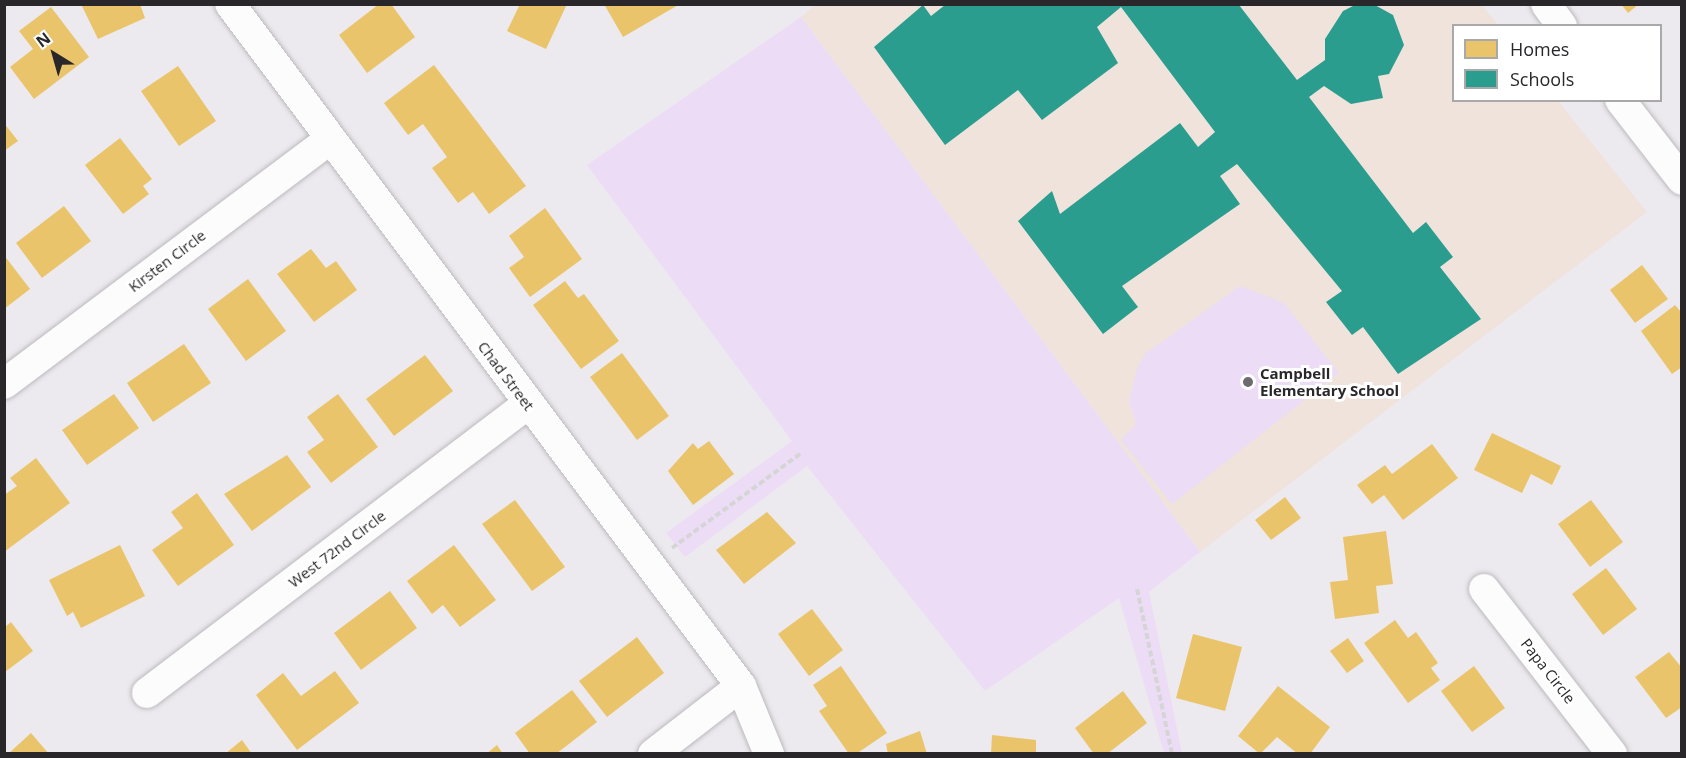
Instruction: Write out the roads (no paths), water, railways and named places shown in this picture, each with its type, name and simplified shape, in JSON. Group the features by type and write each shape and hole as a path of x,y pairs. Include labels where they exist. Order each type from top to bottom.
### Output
{"street":[{"name":"Chad Street","path":"230,4 527,405 741,686 769,753"},
{"path":"1546,4 1561,24"},
{"path":"1622,102 1682,180"},
{"name":"Kirsten Circle","path":"4,384 330,139"},
{"name":"West 72nd Circle","path":"147,693 527,405"},
{"name":"Papa Circle","path":"1484,589 1612,753"},
{"path":"653,753 741,686"}],"place":[{"name":"Campbell Elementary School","path":"1248,382"}]}
